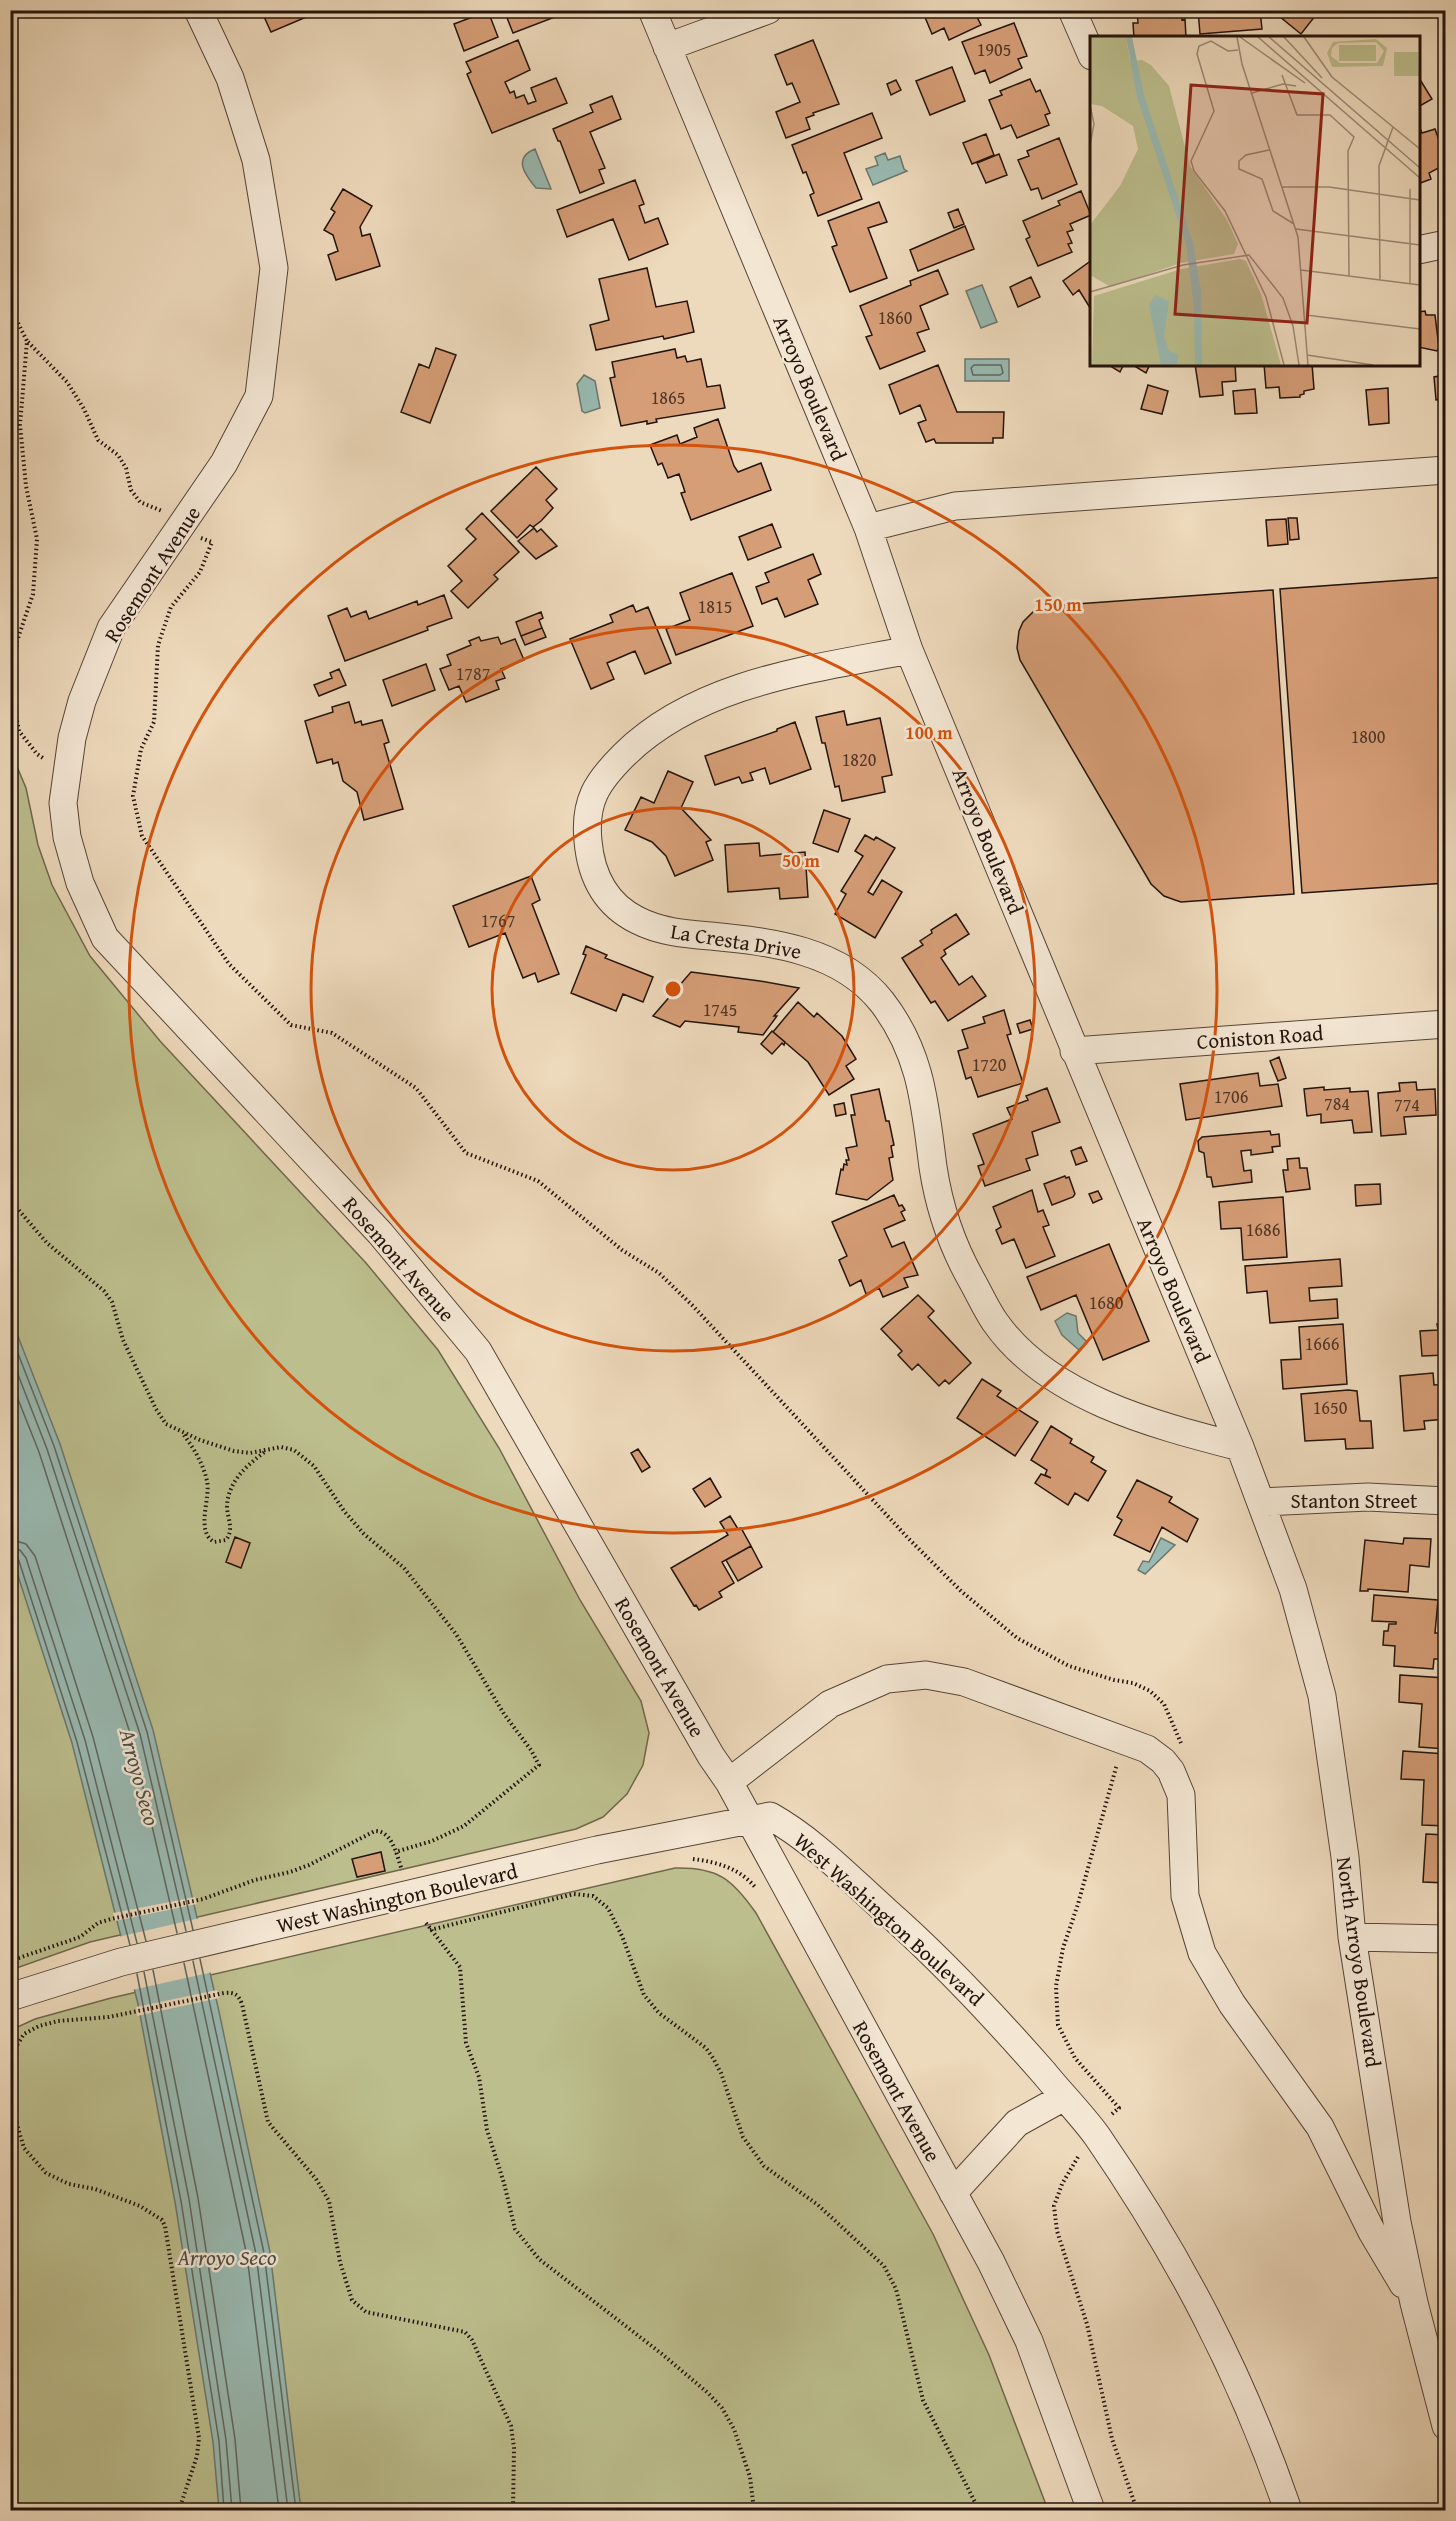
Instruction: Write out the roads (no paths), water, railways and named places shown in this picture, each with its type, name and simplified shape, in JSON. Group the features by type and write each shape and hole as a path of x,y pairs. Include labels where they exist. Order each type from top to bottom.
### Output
{"street":[{"name":"Rosemont Avenue","path":"198,10 230,78 256,160 274,268 259,396 224,463 111,628 82,701 72,738 63,803 67,837 80,883 105,938 380,1233 478,1351 711,1756 729,1782 991,2262 1029,2342 1091,2511"},
{"name":"Arroyo Boulevard","path":"652,10 868,528 909,650 1262,1502"},
{"path":"667,48 768,10"},
{"path":"1072,10 1090,51"},
{"path":"1420,250 1446,244"},
{"path":"868,528 955,506 1446,470"},
{"name":"La Cresta Drive","path":"909,650 805,671 744,687 698,705 657,727 603,777 591,799 586,825 588,846 598,884 614,906 639,921 674,933 787,946 822,957 855,975 879,999 897,1023 911,1053 928,1119 934,1170 947,1227 968,1274 995,1322 1025,1356 1065,1384 1131,1415 1168,1428 1240,1447"},
{"name":"Coniston Road","path":"1074,1051 1446,1024"},
{"name":"Stanton Street","path":"1262,1502 1368,1497 1446,1501"},
{"name":"North Arroyo Boulevard","path":"1262,1502 1293,1588 1322,1696 1344,1857 1352,1937 1397,2222 1414,2303 1446,2426"},
{"path":"729,1782 830,1704 887,1679 926,1675 964,1682 1147,1749 1163,1761 1171,1771 1181,1795 1185,1896 1202,1953 1232,2004 1320,2127 1372,2232 1414,2303"},
{"name":"West Washington Boulevard","path":"10,1997 121,1962 597,1850 770,1816 788,1826 906,1928 991,2012 1096,2134 1178,2260 1246,2397 1288,2511"},
{"path":"1352,1937 1446,1939"},
{"path":"953,2193 1017,2123 1064,2097"}],"water":[{"path":"535,149 551,189 536,188 523,168 524,157"},
{"path":"885,153 888,160 900,156 904,169 907,171 873,185 866,169 878,165 875,157"},
{"path":"982,285 997,322 981,328 966,291"},
{"path":"965,359 1009,359 1009,381 965,381"},
{"path":"584,375 595,381 600,408 585,413 582,411 577,384"},
{"path":"1067,1313 1076,1316 1078,1333 1087,1342 1079,1350 1062,1335 1055,1321"},
{"name":"Arroyo Seco","path":"10,1316 60,1444 153,1730 218,2007 270,2252 301,2510 219,2510 213,2442 175,2202 138,2004 72,1743 11,1554"},
{"path":"1161,1538 1175,1545 1145,1574 1138,1570 1143,1561 1149,1562"}]}
